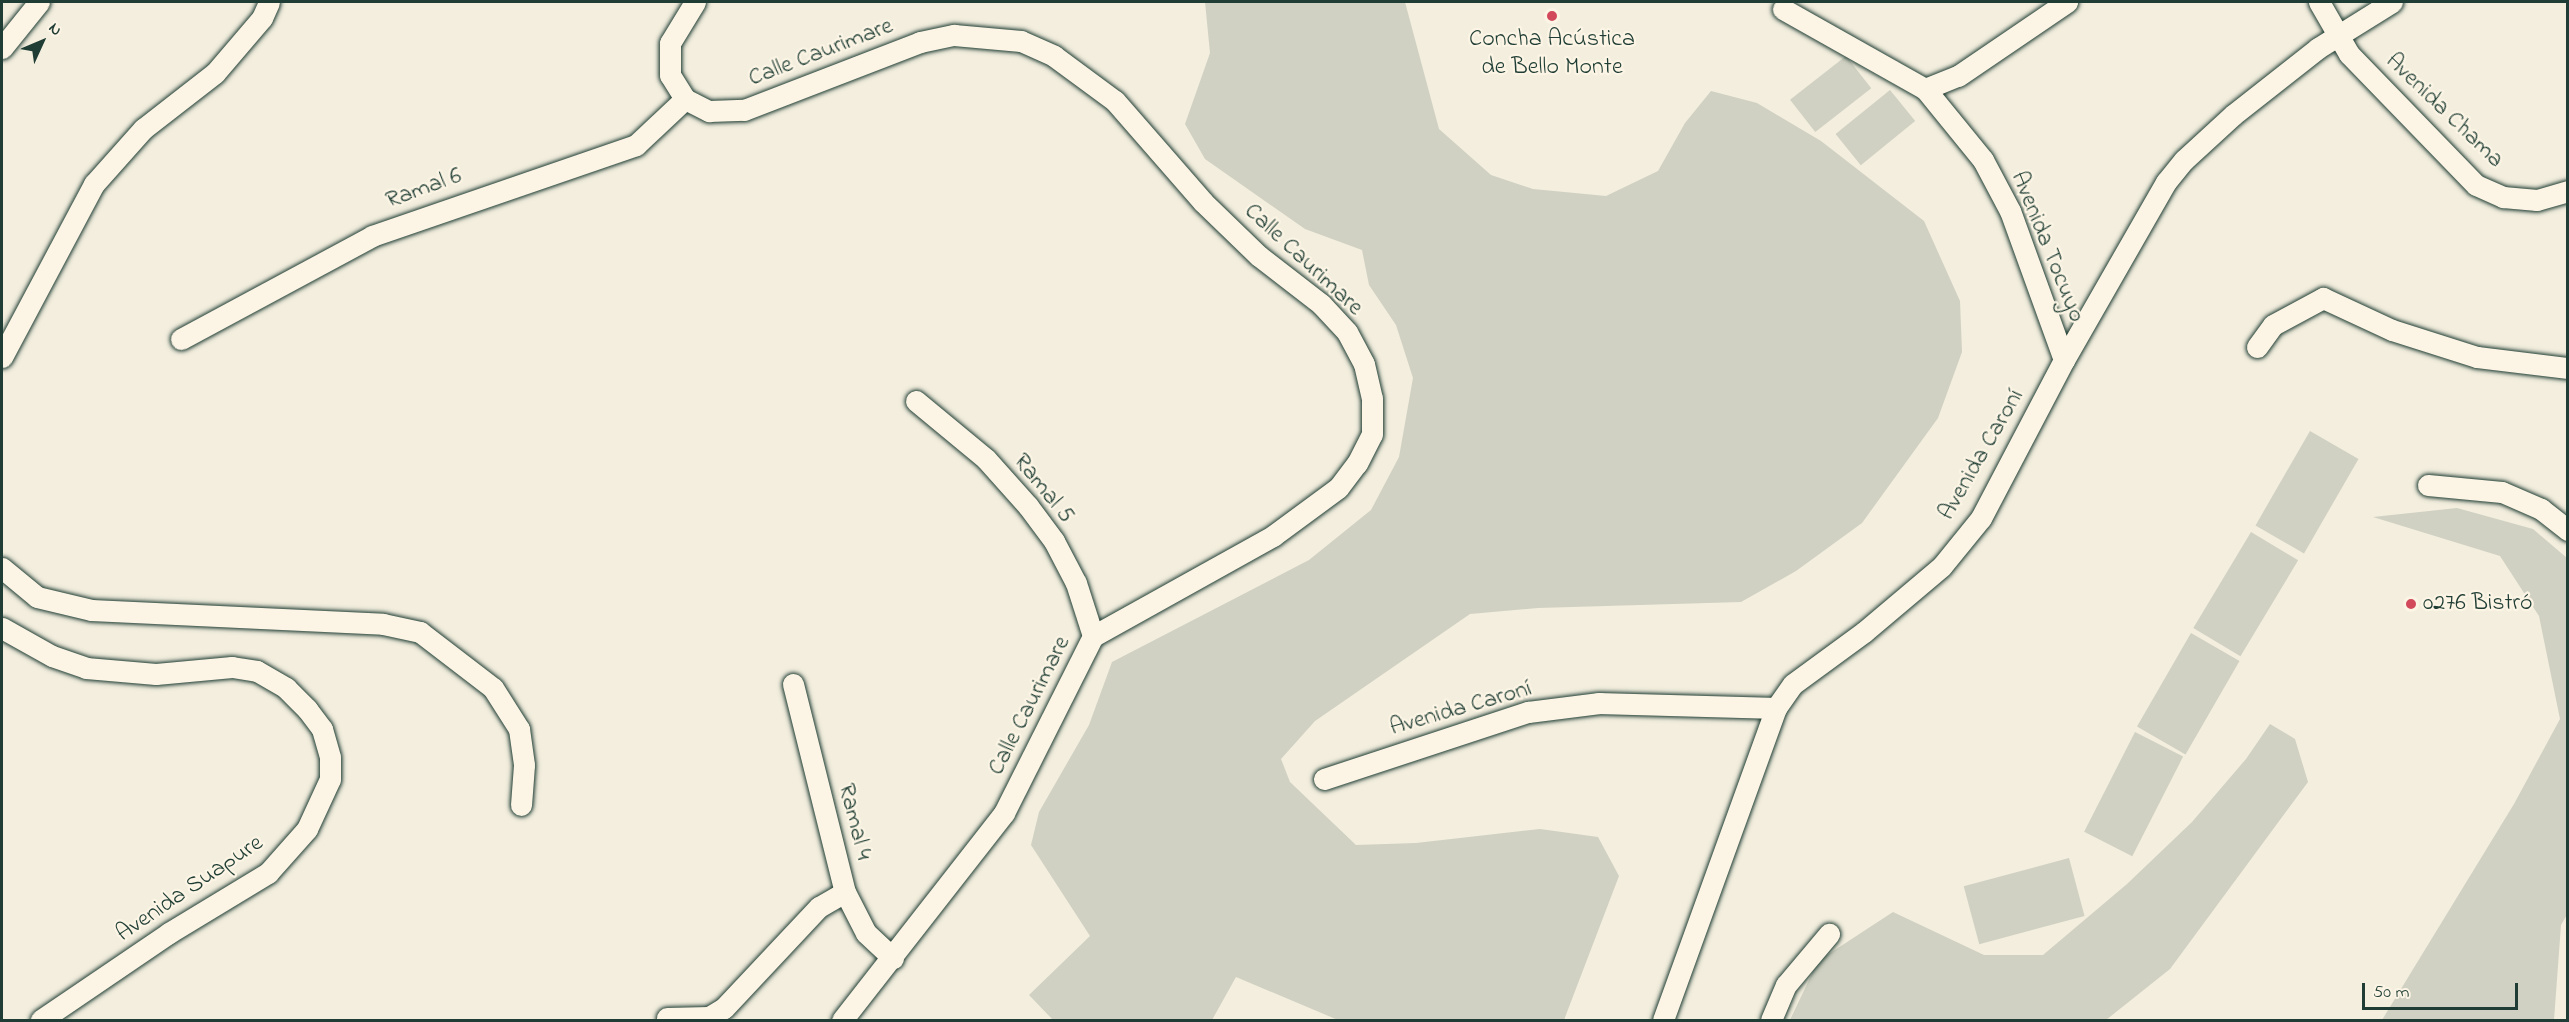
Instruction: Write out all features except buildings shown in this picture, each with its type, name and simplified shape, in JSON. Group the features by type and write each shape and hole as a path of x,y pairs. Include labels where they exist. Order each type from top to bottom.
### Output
{"street":[{"path":"2,48 39,2"},
{"path":"2,357 94,184 143,129 214,73 262,18 269,2"},
{"path":"685,99 670,75 670,43 694,2"},
{"path":"1783,9 1926,88 1958,76 2067,2"},
{"name":"Avenida Chama","path":"2319,2 2336,35 2384,93 2476,185 2504,197 2537,200 2568,191"},
{"name":"Avenida Caroní","path":"1324,779 1528,712 1599,703 1776,708 1793,684 1864,632 1942,566 1981,518 2064,360 2166,182 2184,160 2233,115 2336,35 2392,2"},
{"name":"Calle Caurimare","path":"685,99 709,111 744,110 920,42 954,35 1021,41 1054,56 1115,101 1203,202 1259,256 1321,304 1347,332 1364,364 1369,387 1372,434 1357,463 1338,488 1274,536 1094,636 1004,813 893,958 842,1020"},
{"name":"Avenida Tocuyo","path":"1926,88 1983,160 2010,211 2064,360"},
{"name":"Ramal 6","path":"181,339 372,236 636,145 685,99"},
{"path":"2257,347 2273,324 2324,298 2392,330 2477,357 2568,368"},
{"name":"Ramal 5","path":"916,401 986,459 1028,506 1054,541 1076,583 1094,636"},
{"path":"2428,484 2502,492 2541,509 2568,530"},
{"path":"2,568 37,597 91,610 382,624 420,632 493,688 519,729 524,765 521,805"},
{"name":"Avenida Suapure","path":"2,628 52,656 86,668 156,674 232,667 257,671 286,688 307,710 322,729 330,757 330,779 307,829 268,873 169,933 41,1020"},
{"name":"Ramal 4","path":"793,684 845,892 866,933 893,958"},
{"path":"1663,1020 1776,708"},
{"path":"667,1018 710,1017 724,1008 819,907 845,892"},
{"path":"1771,1020 1786,985 1829,934"}],"shaded area":[{"path":"1205,2 1405,2 1439,129 1491,175 1533,189 1606,196 1658,171 1685,123 1711,91 1757,103 1821,141 1924,221 1960,301 1962,352 1938,418 1862,523 1796,571 1741,602 1538,608 1470,614 1315,721 1281,759 1290,782 1356,845 1416,843 1540,829 1598,837 1619,876 1564,1020 1338,1020 1236,977 1212,1020 1053,1020 1029,995 1090,936 1031,845 1039,812 1089,725 1112,662 1309,560 1371,510 1399,457 1413,378 1396,325 1369,285 1362,250 1305,229 1205,159 1185,124 1210,53"},
{"path":"1846,56 1871,88 1815,132 1790,100"},
{"path":"1890,90 1915,121 1861,165 1836,134"},
{"path":"2310,431 2358,459 2304,553 2256,525"},
{"path":"2457,508 2533,529 2567,558 2568,913 2561,925 2554,1020 2382,1020 2514,804 2560,719 2539,616 2500,556 2373,517"},
{"path":"2251,532 2298,560 2240,656 2193,628"},
{"path":"2191,633 2239,661 2185,755 2137,727"},
{"path":"2270,724 2295,739 2308,782 2170,969 2106,1020 1790,1020 1818,961 1893,912 1984,955 2043,955 2127,884 2192,822 2246,759"},
{"path":"2135,732 2183,757 2132,856 2084,832"},
{"path":"2069,858 2085,916 1979,944 1964,886"}],"place":[{"name":"Concha Acústica de Bello Monte","path":"1552,16"},
{"name":"0276 Bistró","path":"2411,604"}]}
